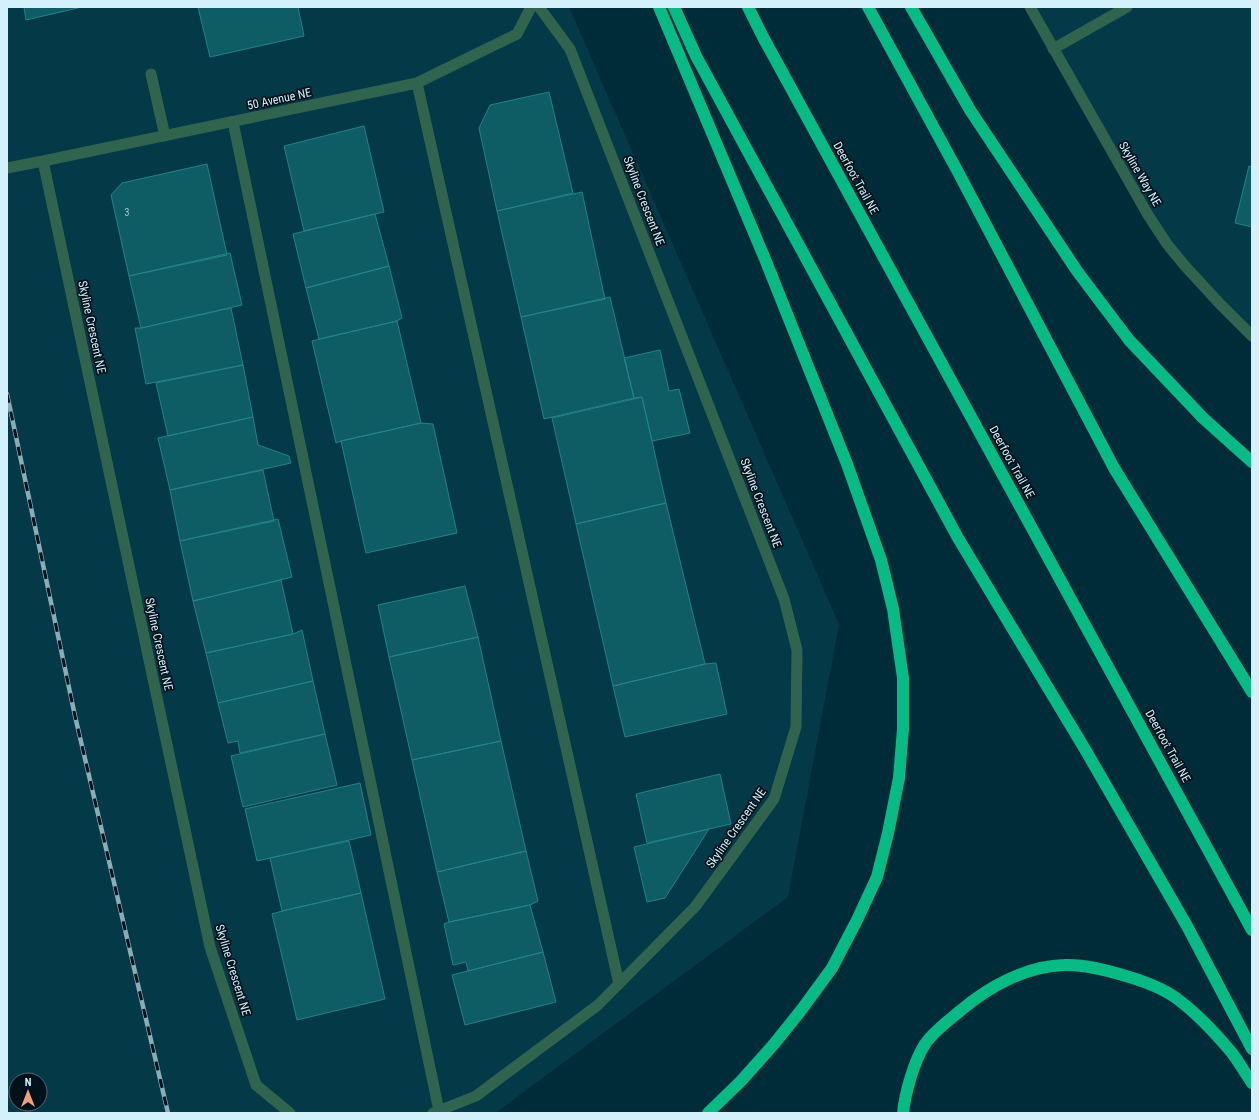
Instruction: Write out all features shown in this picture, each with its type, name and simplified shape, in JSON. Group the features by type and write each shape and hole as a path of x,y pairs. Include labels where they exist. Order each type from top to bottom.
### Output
{"highway":[{"path":"659,7 765,259 848,464 881,560 893,609 903,678 903,729 899,778 877,877 857,920 828,974 774,1044 741,1081 708,1113"},
{"path":"674,7 696,56 958,538 1086,751 1187,926 1252,1049"},
{"name":"Deerfoot Trail NE","path":"748,7 767,46 1252,930"},
{"path":"868,7 958,172 1114,468 1252,692"},
{"path":"911,7 974,117 1077,271 1124,334 1203,418 1252,462"},
{"path":"903,1113 910,1077 925,1044 946,1022 966,1005 991,988 1013,977 1036,969 1064,965 1092,967 1143,981 1175,997 1202,1021 1232,1053 1252,1083"}],"street":[{"name":"50 Avenue NE","path":"7,168 416,83 517,34 530,7"},
{"name":"Skyline Crescent NE","path":"436,1112 476,1096 598,1005 695,907 774,799 796,727 797,650 784,599 570,49 539,7"},
{"name":"Skyline Way NE","path":"1030,7 1148,215 1168,244 1215,299 1252,336"},
{"path":"1053,49 1127,7"},
{"path":"151,74 165,136"},
{"path":"416,83 619,984"},
{"path":"233,122 436,1112"},
{"name":"Skyline Crescent NE","path":"43,161 210,947 256,1085 290,1113"}],"shaded area":[{"path":"7,7 569,7 839,624 788,897 495,1113 7,1113"},
{"path":"1030,7 1252,7 1252,336 1164,240"}],"building":[{"path":"24,7 82,7 26,20"},
{"path":"198,7 298,7 304,36 210,57"},
{"path":"549,92 573,193 497,211 479,128 490,105"},
{"path":"364,126 384,212 304,231 284,146"},
{"path":"207,164 227,255 129,276 111,195 122,183"},
{"path":"1249,166 1252,167 1252,227 1235,223"},
{"path":"582,192 605,299 521,317 497,211"},
{"path":"375,214 389,266 306,288 293,234"},
{"path":"230,253 242,305 141,328 129,276"},
{"path":"389,266 402,318 397,321 319,339 306,288"},
{"path":"610,297 634,398 544,419 521,317"},
{"path":"231,308 243,365 146,384 135,328 141,328"},
{"path":"397,321 421,423 336,443 312,341"},
{"path":"660,350 669,391 679,389 690,433 652,441 642,397 634,398 624,358"},
{"path":"243,365 253,417 168,436 156,383"},
{"path":"642,397 666,503 576,524 552,418"},
{"path":"253,417 258,445 289,456 291,463 170,490 158,438"},
{"path":"421,423 433,424 457,533 366,553 341,441"},
{"path":"263,470 274,521 180,541 170,490"},
{"path":"666,503 705,664 613,686 576,524"},
{"path":"278,519 292,577 193,601 180,541"},
{"path":"281,580 293,634 206,653 193,601"},
{"path":"465,586 478,637 389,657 378,605"},
{"path":"302,630 313,681 218,703 206,653 293,634"},
{"path":"478,637 501,741 412,760 389,657"},
{"path":"716,663 727,714 625,737 613,686 705,664"},
{"path":"313,681 325,734 240,753 238,741 228,743 218,703"},
{"path":"325,734 337,785 243,807 231,756"},
{"path":"501,741 526,851 437,872 412,760"},
{"path":"720,774 731,824 647,843 636,794"},
{"path":"360,783 371,835 257,861 245,809"},
{"path":"709,829 665,898 647,902 634,847"},
{"path":"349,841 361,893 282,911 270,858"},
{"path":"526,851 538,901 530,905 449,922 437,872"},
{"path":"361,893 385,999 297,1020 272,914"},
{"path":"530,905 543,952 468,971 466,962 453,965 444,924"},
{"path":"543,952 556,1002 465,1025 452,975"}],"railway":[{"path":"7,394 75,716 168,1113"}]}
